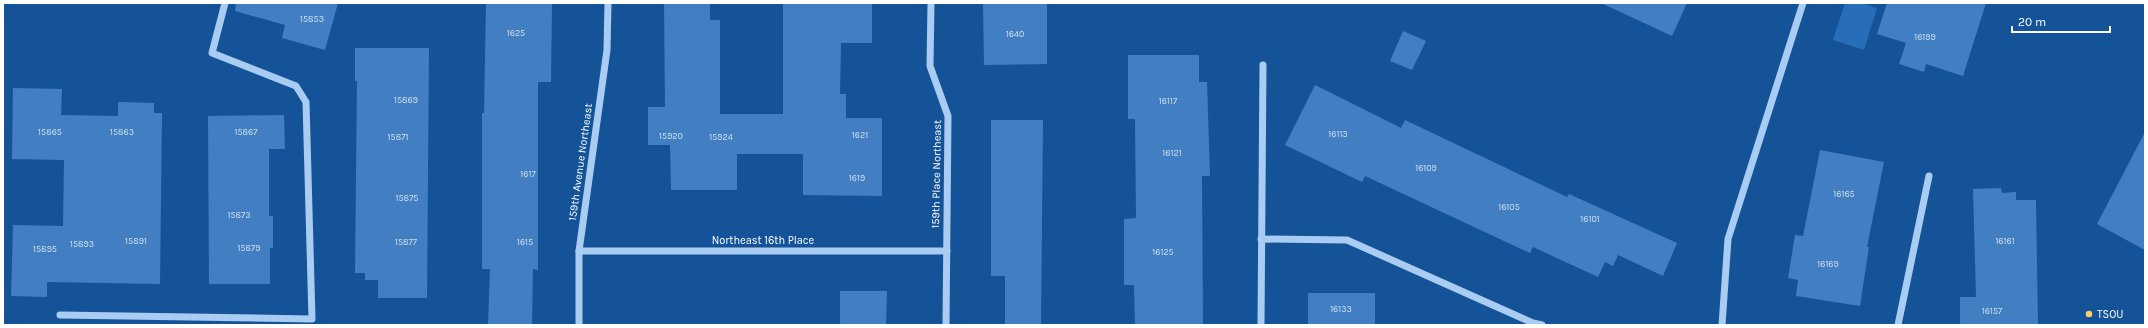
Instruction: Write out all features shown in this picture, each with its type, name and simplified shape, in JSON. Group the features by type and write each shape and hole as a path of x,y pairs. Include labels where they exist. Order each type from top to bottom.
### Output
{"street":[{"path":"60,315 312,319 306,102 296,86 212,53 225,3"},
{"name":"159th Avenue Northeast","path":"579,325 579,250 607,50 608,3"},
{"name":"159th Place Northeast","path":"931,3 930,66 948,116 946,325"},
{"path":"1722,325 1728,239 1803,3"},
{"path":"1261,325 1263,65"},
{"path":"1898,325 1929,176"},
{"path":"1261,239 1347,240 1533,323 1542,325"},
{"name":"Northeast 16th Place","path":"579,250 946,250"}],"shaded area":[{"path":"1845,3 1862,3 1877,8 1864,50 1833,40"}],"building":[{"path":"236,3 338,3 325,50 282,38 285,25 235,11"},
{"path":"486,3 552,3 551,82 538,82 538,270 533,269 532,325 488,325 490,269 482,269 482,113 484,113"},
{"path":"664,3 710,3 710,20 720,20 720,114 783,114 783,3 872,3 872,43 841,43 840,94 846,94 846,118 882,118 882,196 803,195 803,154 737,154 737,190 671,190 670,145 648,145 648,107 665,107"},
{"path":"983,3 1047,3 1047,64 984,65"},
{"path":"1601,3 1687,3 1672,36"},
{"path":"1887,3 1986,3 1963,76 1926,64 1924,72 1899,64 1906,43 1877,34"},
{"path":"1403,31 1426,41 1412,70 1390,61"},
{"path":"355,48 429,48 427,298 378,298 378,280 365,280 365,273 355,273 357,81 355,81"},
{"path":"1128,55 1199,55 1199,82 1207,82 1210,176 1202,176 1203,325 1135,325 1134,285 1124,285 1124,219 1136,218 1135,119 1128,119"},
{"path":"1315,85 1401,128 1405,120 1567,197 1569,194 1677,243 1663,276 1618,255 1613,266 1605,262 1598,277 1533,247 1530,253 1365,176 1362,182 1285,145"},
{"path":"13,88 62,89 61,115 118,116 118,102 154,103 154,113 162,113 160,284 47,282 47,297 11,296 13,225 63,226 64,160 12,159"},
{"path":"284,115 285,149 269,149 269,216 273,216 273,248 270,248 270,284 209,284 208,116"},
{"path":"991,120 1043,120 1041,325 1005,325 1005,276 991,276"},
{"path":"2145,132 2145,250 2097,224"},
{"path":"1820,150 1884,162 1867,247 1869,247 1860,306 1796,296 1798,280 1788,278 1795,235 1803,236"},
{"path":"2001,188 2002,193 2016,192 2016,200 2036,200 2038,325 1960,325 1960,297 1976,297 1973,189"},
{"path":"840,291 887,291 886,325 840,325"},
{"path":"1308,293 1375,293 1375,325 1308,325"}],"place":[{"name":"TSOU","path":"2089,314"}]}
